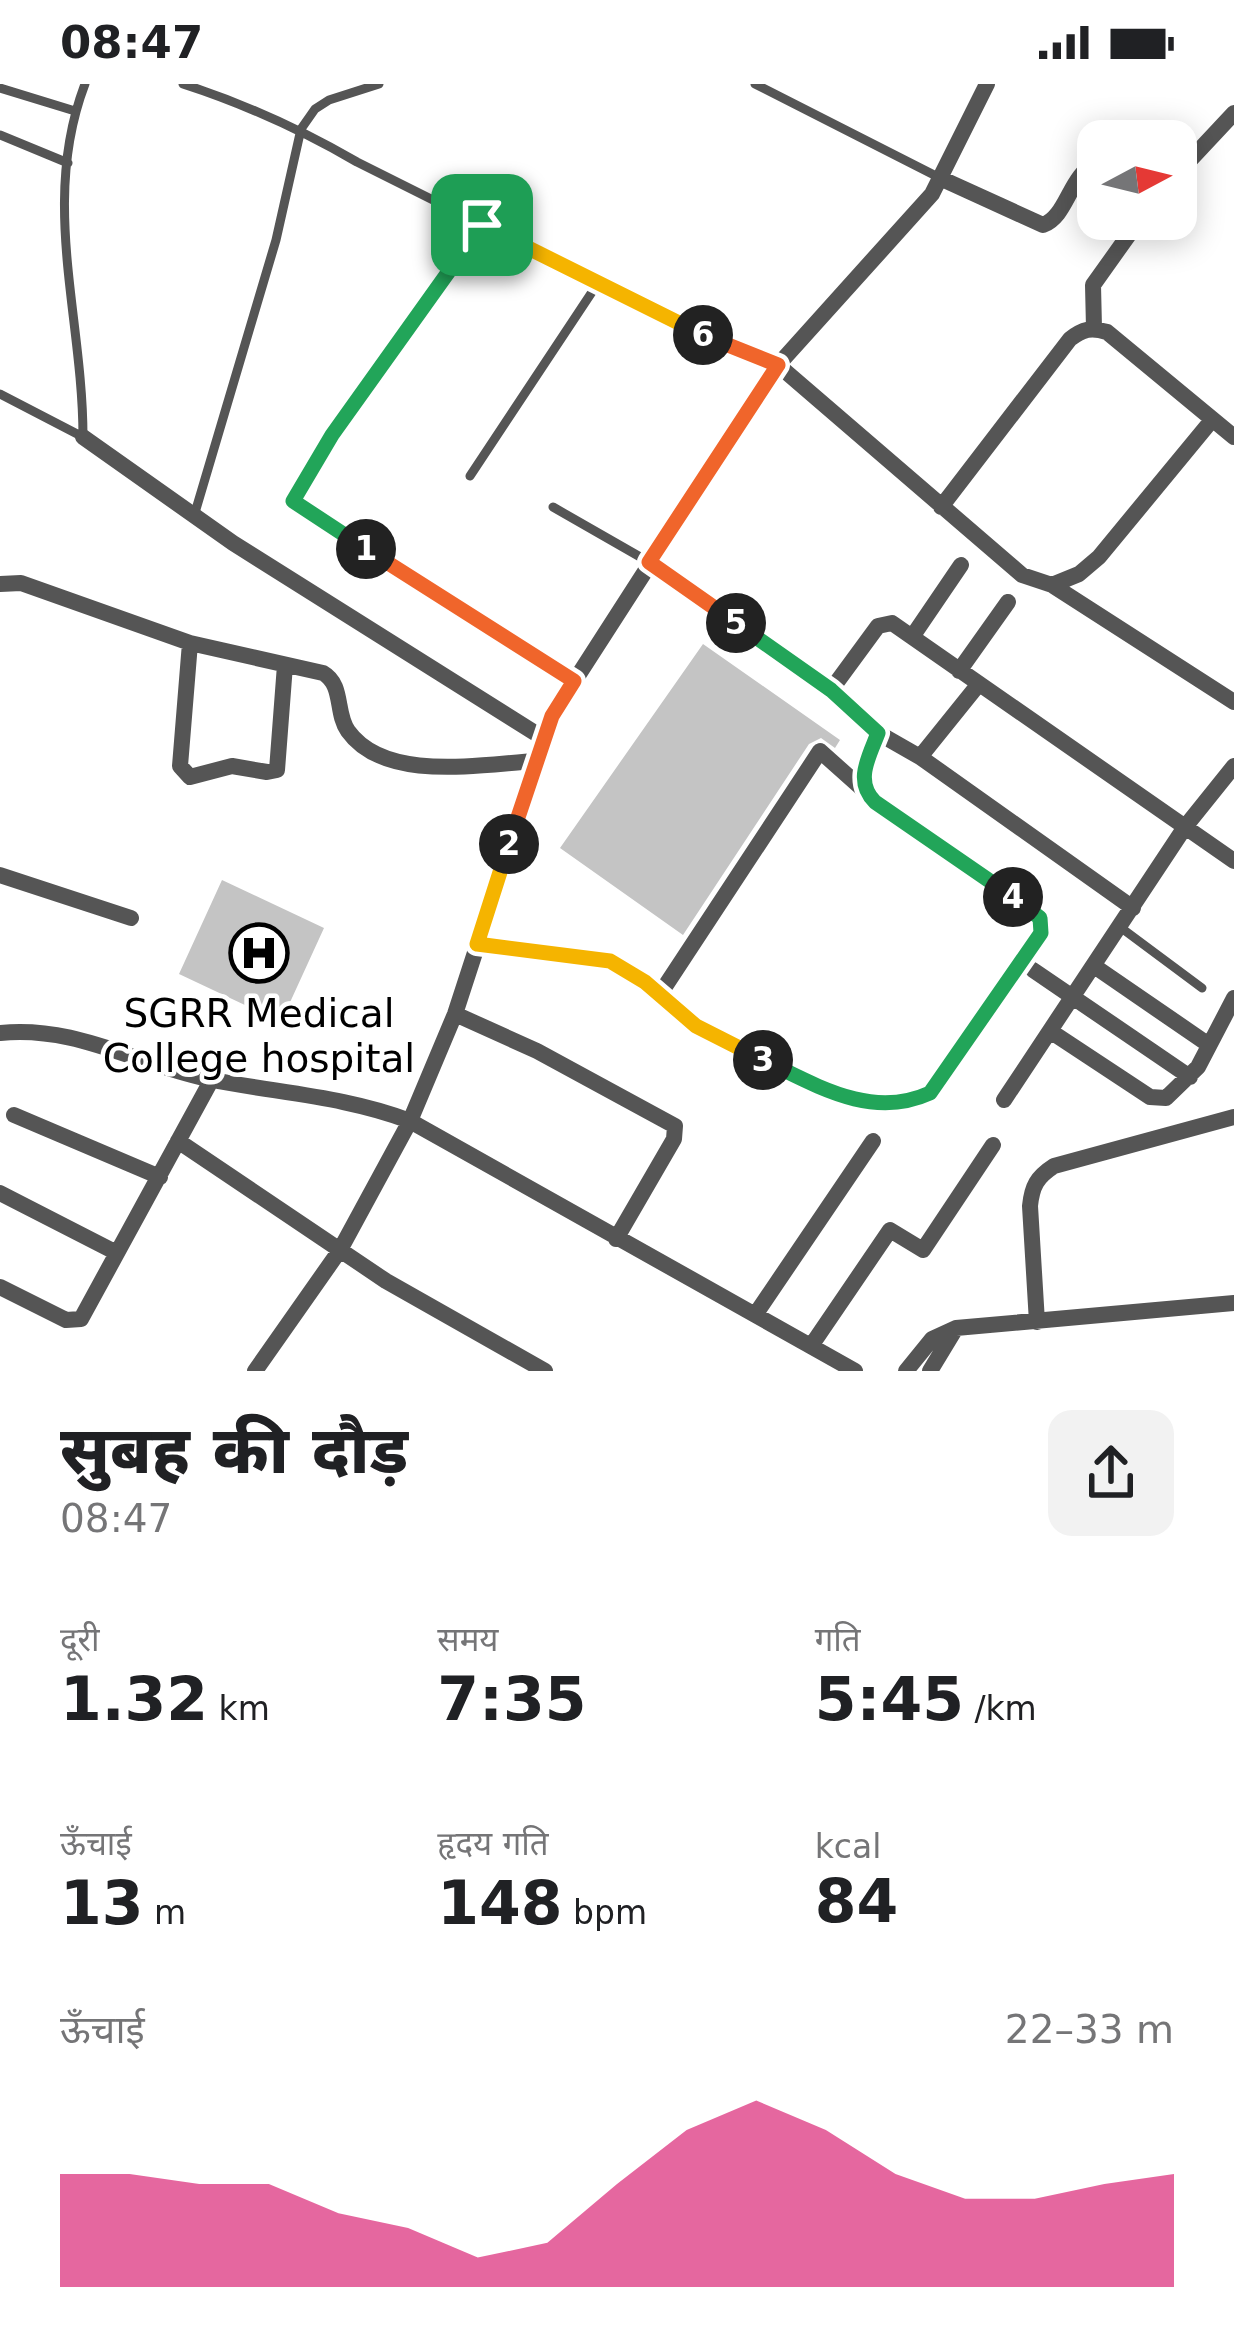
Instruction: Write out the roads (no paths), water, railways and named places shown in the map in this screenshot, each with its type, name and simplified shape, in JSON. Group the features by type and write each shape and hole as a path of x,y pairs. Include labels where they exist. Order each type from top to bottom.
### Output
{"street":[{"path":"255,1371 340,1250 410,1121 456,1010 543,739 574,681 778,365 942,179 987,84"},
{"path":"1197,153 1234,113"},
{"path":"942,179 1043,225 1054,221 1077,182"},
{"path":"1094,328 1093,285 1125,240"},
{"path":"940,506 1070,339 1082,330 1107,332 1234,437"},
{"path":"778,365 1022,575 1052,585 1234,702"},
{"path":"1052,585 1079,574 1099,557 1212,420"},
{"path":"83,436 194,516 543,739"},
{"path":"649,562 831,690 878,733 920,757 1132,908"},
{"path":"912,637 961,565"},
{"path":"0,584 21,583 190,643 331,677 352,736 407,765 445,768 536,761"},
{"path":"959,671 1008,602"},
{"path":"831,690 878,626 892,623 1234,861"},
{"path":"190,643 180,766 190,777 232,766 277,770 285,665"},
{"path":"920,757 978,685"},
{"path":"866,793 864,770 878,733"},
{"path":"477,944 610,961 711,1035 845,1098 880,1103 916,1100 930,1093 1043,926 1034,912 866,793 820,751 660,994"},
{"path":"1004,1100 1185,827 1234,766"},
{"path":"0,875 131,917"},
{"path":"1094,966 1209,1045"},
{"path":"1033,970 1190,1078"},
{"path":"1050,1031 1150,1097 1166,1098 1190,1078 1234,998"},
{"path":"456,1010 675,1126 674,1138 616,1239"},
{"path":"0,1034 34,1030 72,1035 166,1069 352,1103 410,1121 855,1371"},
{"path":"0,1287 75,1322 85,1316 212,1079"},
{"path":"14,1115 160,1177"},
{"path":"1037,1322 1030,1206 1032,1187 1041,1174 1054,1166 1234,1118"},
{"path":"178,1141 340,1250 545,1371"},
{"path":"754,1315 873,1141"},
{"path":"811,1346 890,1230 923,1250 993,1145"},
{"path":"0,1193 116,1253"},
{"path":"906,1371 932,1339 956,1328 1234,1303"},
{"path":"930,1371 956,1328"}],"lane":[{"path":"83,436 66,272 68,163 75,110 85,84"},
{"path":"183,84 301,129 721,344 778,365"},
{"path":"194,516 276,240 301,129 315,109 329,100 377,84"},
{"path":"755,84 942,179"},
{"path":"0,88 75,110"},
{"path":"0,136 68,163"},
{"path":"482,225 367,382 293,501 574,681"},
{"path":"470,476 598,283"},
{"path":"0,394 83,436"},
{"path":"553,507 649,562"},
{"path":"1120,926 1202,988"}],"place":[{"name":"SGRR Medical College hospital","path":"259,953"}]}
